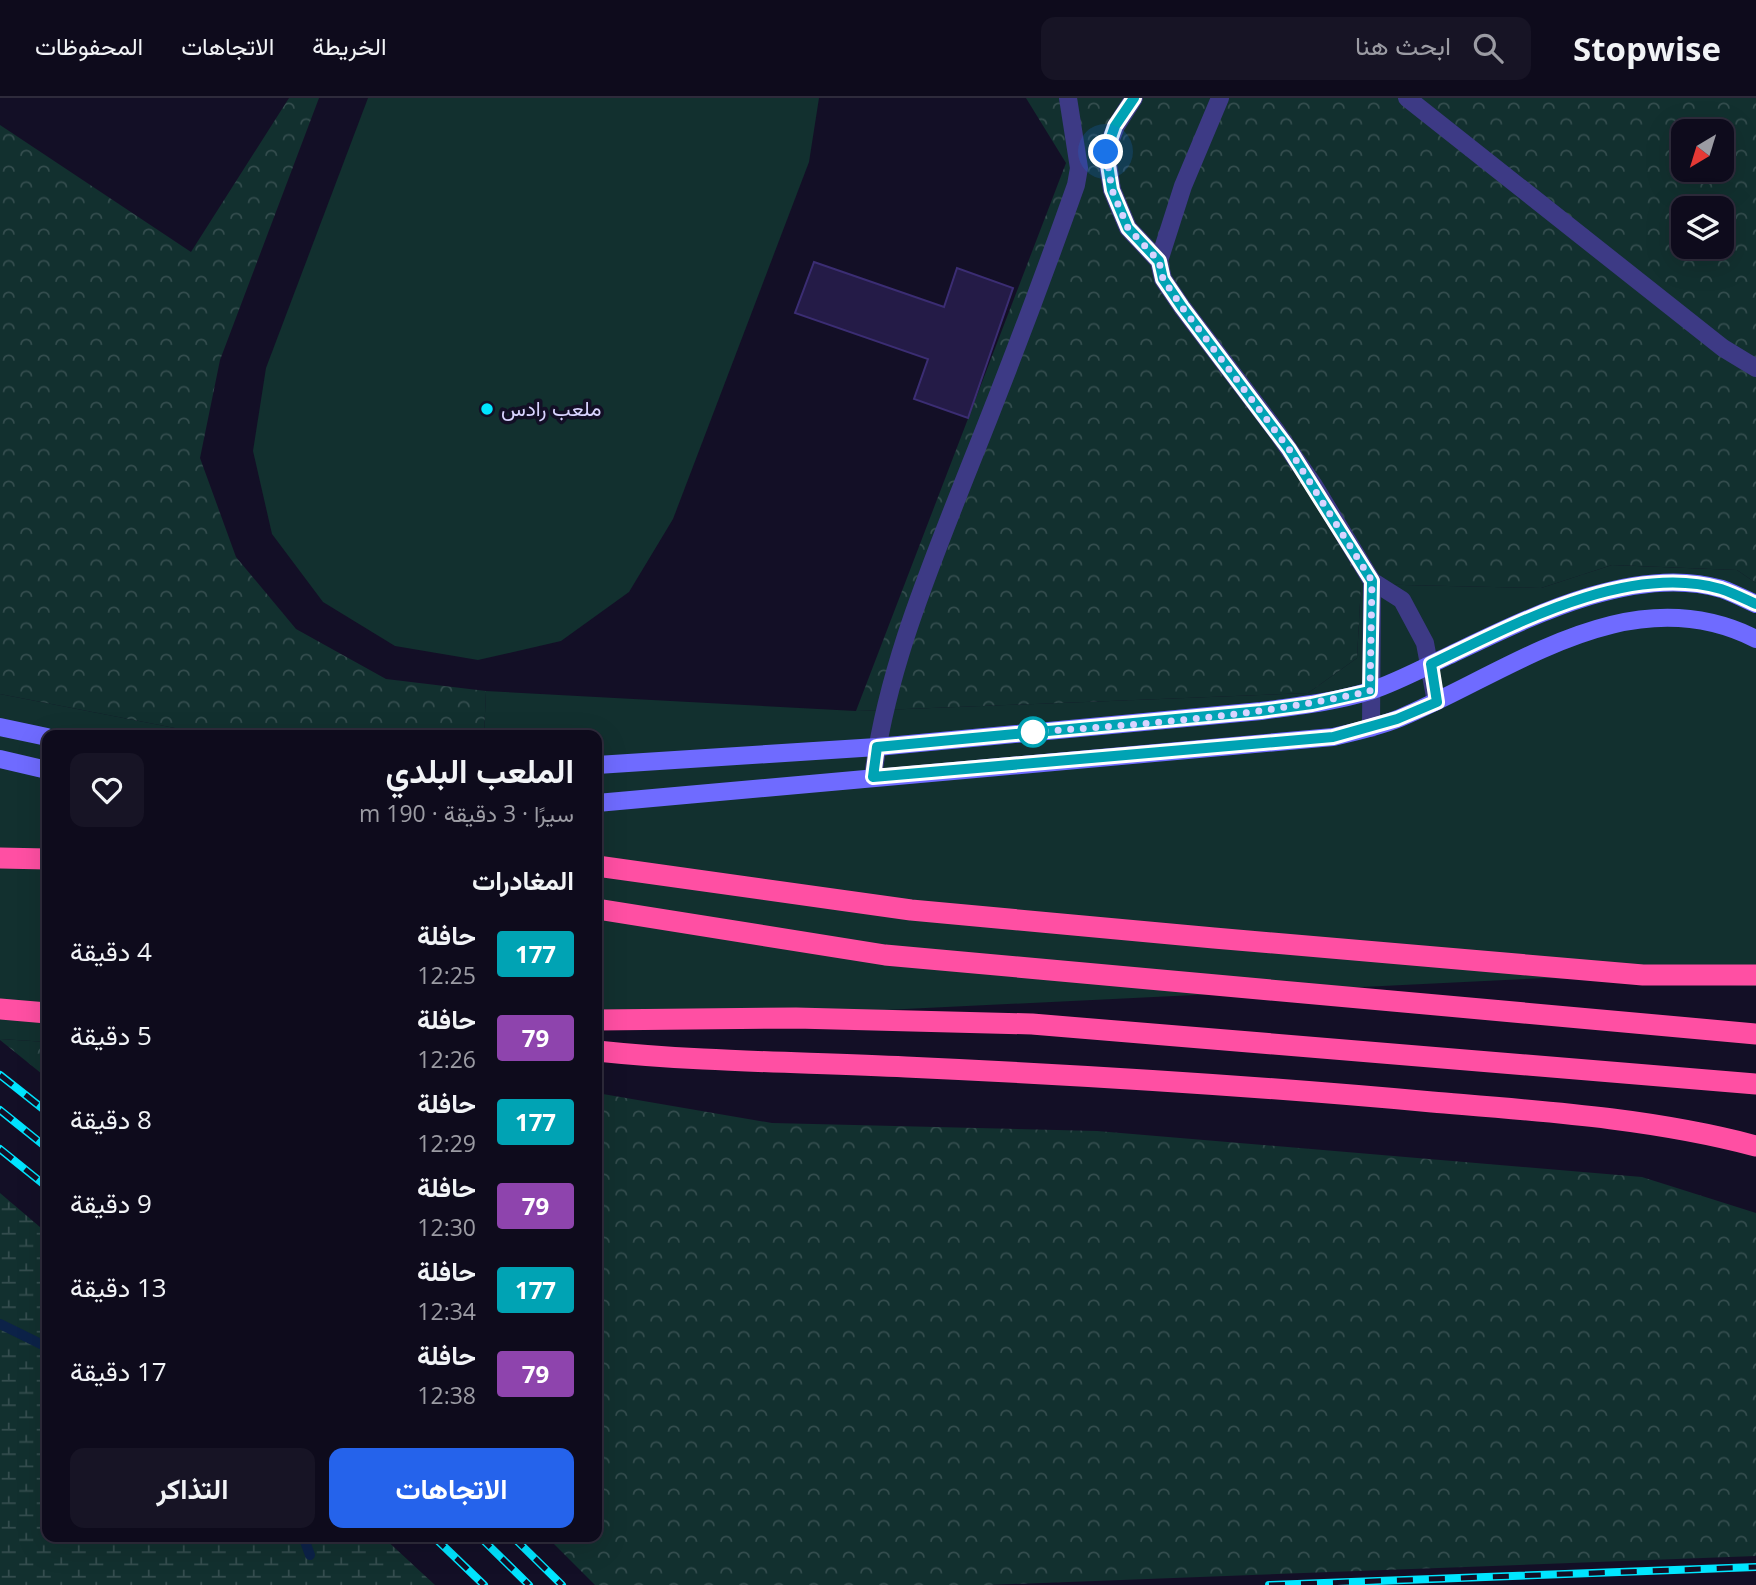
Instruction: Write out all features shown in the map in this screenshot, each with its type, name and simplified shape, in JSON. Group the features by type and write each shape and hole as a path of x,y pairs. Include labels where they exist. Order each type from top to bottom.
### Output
{"highway":[{"path":"0,858 42,859"},
{"path":"602,867 911,910 1173,935 1643,975 1756,975"},
{"path":"602,910 899,957 1756,1034"},
{"path":"0,1009 42,1013"},
{"path":"602,1020 796,1018 1032,1024 1756,1084"},
{"path":"602,1052 691,1061 890,1066 1290,1089 1510,1109 1702,1131 1756,1146"}],"street":[{"path":"873,777 877,747 906,634 1038,294 1076,185 1079,168 1068,98"},
{"path":"1134,98 1115,126 1106,152 1112,190 1128,228 1159,261"},
{"path":"1220,98 1183,186 1159,261 1163,279 1306,473 1372,581 1402,600 1425,643 1437,702"},
{"path":"1406,98 1723,348 1756,368"},
{"path":"1371,728 1372,581"},
{"path":"602,765 877,747 1312,704 1370,691 1565,605 1643,585 1691,584 1722,589 1756,604"},
{"path":"602,803 1333,737 1371,728 1437,702 1511,662 1601,626 1674,618 1706,621 1756,639"},
{"path":"0,727 42,736"},
{"path":"0,759 42,769"}],"green space":[{"path":"289,98 319,98 220,360 200,458 236,557 296,629 386,679 486,691 484,730 185,730 0,694 0,125 191,252"},
{"name":"ملعب رادس","path":"368,98 819,98 809,162 673,519 629,592 561,641 478,660 395,646 323,602 272,534 253,451 266,368"},
{"path":"1026,98 1756,98 1756,583 1737,570 1612,565 1541,588 1361,584 1357,658 1308,693 856,711 1066,163"},
{"path":"1612,565 1737,570 1756,583 1756,986 1546,978 602,1024 602,730 484,730 486,691 856,711 1308,693 1357,658 1361,584 1541,588"},
{"path":"0,694 185,730 42,730 42,1042 0,1039"},
{"path":"0,1040 42,1042 42,1074"},
{"path":"602,1094 772,1123 1097,1131 1642,1177 1756,1213 1756,1556 987,1585 595,1585 552,1542 602,1542"},
{"path":"0,1193 42,1229 42,1542 388,1542 435,1585 0,1585"}],"building":[{"path":"814,262 944,307 957,268 1013,288 968,418 914,399 928,359 795,313"}],"waterway":[{"path":"0,1324 42,1345"},
{"path":"305,1542 310,1555"}],"railway":[{"path":"0,1075 42,1108"},
{"path":"0,1110 42,1144"},
{"path":"0,1149 42,1183"},
{"path":"439,1542 484,1585"},
{"path":"485,1542 529,1585"},
{"path":"518,1542 562,1585"},
{"path":"1269,1585 1756,1567"}],"bus line":[{"name":"177","path":"1134,98 1115,126 1106,152 1112,190 1128,228 1159,261 1163,279 1182,307 1289,449 1372,581 1373,650 1370,691 1312,704 1261,711 877,747 873,777 1333,737 1371,728 1437,702 1431,664 1565,605 1609,592 1670,583 1722,589 1756,604"}],"place":[{"name":"ملعب رادس","path":"487,409"}],"route":[{"path":"1033,732 1261,711 1312,704 1370,691 1373,650 1372,581 1289,449 1182,307 1163,279 1159,261 1128,228 1112,190 1106,152"}]}
